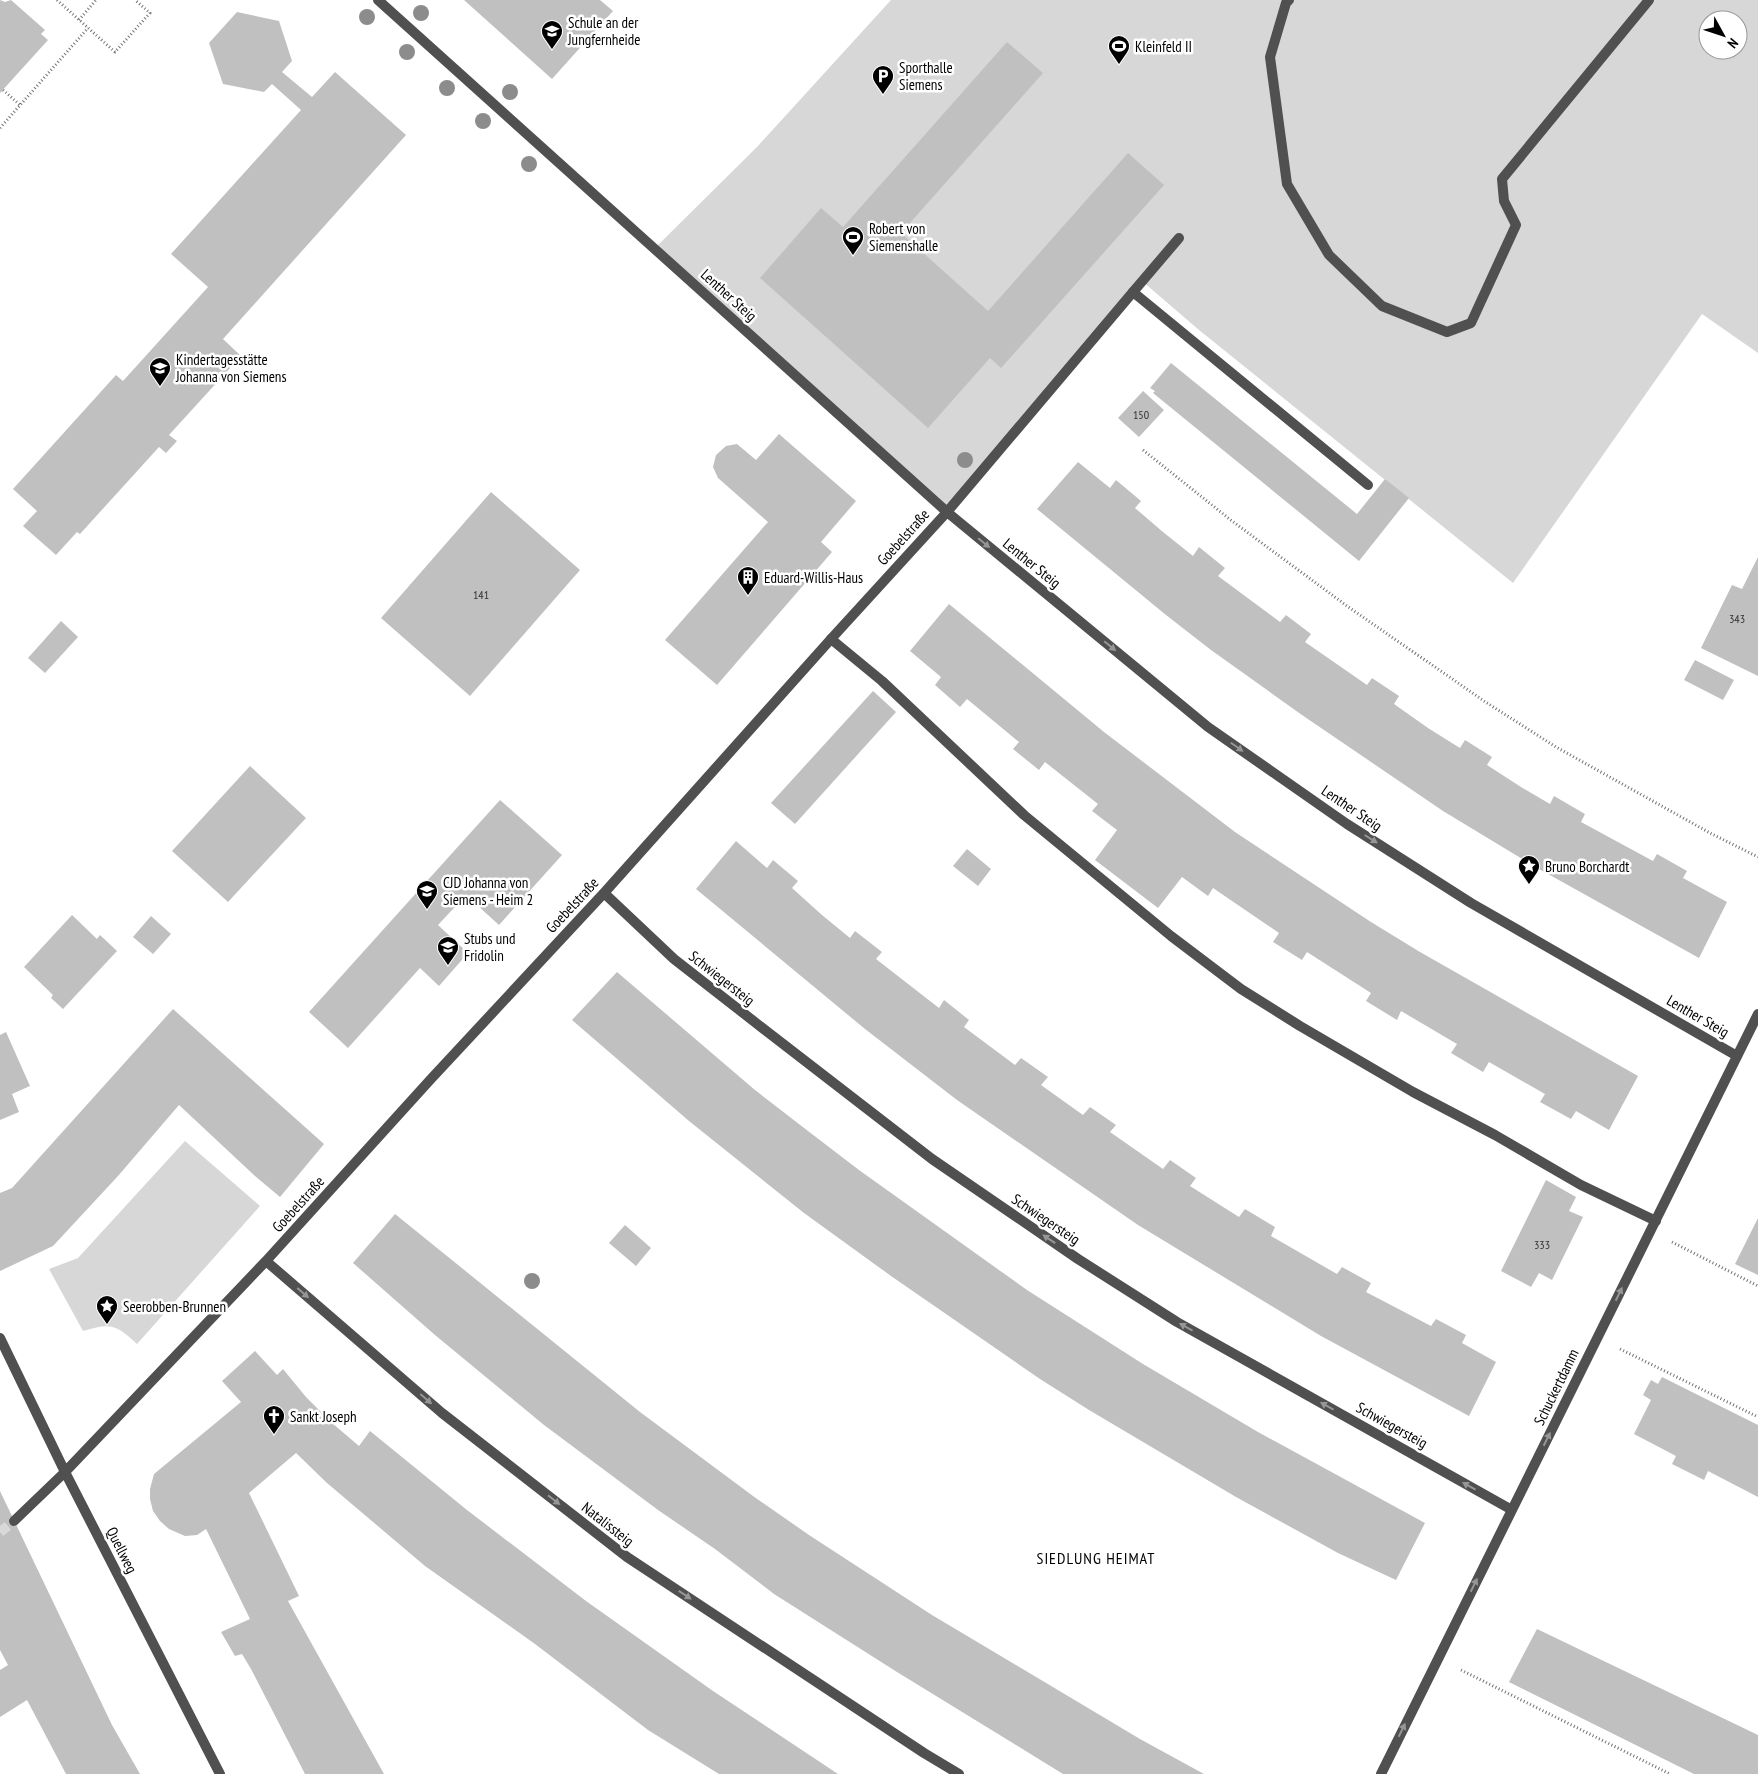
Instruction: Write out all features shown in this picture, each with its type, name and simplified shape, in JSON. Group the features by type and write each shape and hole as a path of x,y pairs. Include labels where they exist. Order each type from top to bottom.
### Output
{"street":[{"name":"Lenther Steig","path":"378,0 947,512 1208,727 1347,824 1471,903 1737,1056"},
{"path":"1289,0 1286,3 1270,57 1287,184 1329,255 1382,306 1447,332 1471,322 1516,226 1504,201 1502,179 1649,0"},
{"name":"Goebelstraße","path":"14,1521 65,1472 266,1262 430,1080 604,894 947,512 1179,238"},
{"path":"1133,292 1368,485"},
{"path":"831,639 882,681 1024,815 1171,936 1241,988 1300,1026 1413,1092 1581,1185 1656,1221"},
{"name":"Schwiegersteig","path":"604,894 674,959 932,1159 1078,1259 1177,1322 1512,1510"},
{"name":"Schuckertdamm","path":"1381,1774 1758,1014"},
{"name":"Natalissteig","path":"266,1262 442,1413 627,1557 916,1748 959,1774"},
{"name":"Quellweg","path":"0,1338 65,1472 220,1774"}],"path":[{"path":"57,0 115,52 150,13 135,0"},
{"path":"79,20 96,0"},
{"path":"0,128 88,28"},
{"path":"3,90 20,105"},
{"path":"1143,450 1232,521 1347,606 1484,701 1556,747 1758,858"},
{"path":"1673,1243 1758,1286"},
{"path":"1620,1349 1758,1417"},
{"path":"1461,1670 1670,1774"}],"shaded area":[{"path":"891,0 1758,0 1758,353 1702,314 1513,583 1199,330 1142,281 947,512 655,248 757,147"},
{"path":"185,1141 260,1206 137,1344 123,1332 112,1327 107,1326 83,1331 49,1269 78,1258"}],"building":[{"path":"0,0 5,2 11,0 45,30 41,34 48,40 0,93"},
{"path":"464,0 600,0 613,11 552,79"},
{"path":"237,12 279,21 292,61 282,72 312,97 335,72 406,135 223,339 241,356 169,435 177,441 166,453 159,447 80,534 77,532 56,555 23,526 37,511 13,489 116,375 123,381 208,287 171,254 301,110 272,84 264,92 223,84 209,43"},
{"name":"Robert von Siemenshalle","path":"1007,42 1043,73 901,233 988,311 1128,153 1164,185 1001,368 990,358 928,428 760,278 821,208 843,227"},
{"path":"1171,363 1357,514 1385,479 1409,498 1359,561 1153,393 1155,391 1150,388"},
{"path":"1143,391 1164,410 1139,437 1118,418"},
{"name":"Eduard-Willis-Haus","path":"779,434 856,501 821,542 832,552 717,685 665,640 768,522 718,478 713,467 716,455 726,446 737,444 756,460"},
{"path":"1078,462 1110,488 1116,480 1141,501 1135,508 1163,532 1193,556 1199,547 1225,568 1218,576 1280,622 1286,615 1311,634 1305,642 1367,685 1372,678 1399,696 1394,704 1428,728 1460,748 1465,740 1492,757 1487,765 1521,787 1550,804 1554,796 1585,814 1581,822 1653,861 1657,854 1687,871 1683,878 1727,902 1699,958 1539,869 1443,811 1302,715 1211,650 1166,615 1037,509"},
{"path":"491,492 580,570 470,696 381,618"},
{"path":"1758,557 1758,676 1701,648 1732,585 1742,589"},
{"path":"949,604 1104,732 1235,832 1420,952 1638,1076 1609,1130 1576,1111 1571,1119 1540,1102 1545,1094 1489,1062 1483,1072 1451,1053 1457,1044 1401,1011 1397,1020 1366,1001 1371,993 1307,952 1302,960 1273,942 1279,933 1213,888 1208,896 1182,877 1158,908 1095,860 1117,830 1092,811 1098,804 1045,762 1039,770 1013,749 1019,742 967,699 960,707 935,685 941,677 910,651"},
{"path":"61,621 78,637 45,673 28,658"},
{"path":"1695,660 1734,680 1723,700 1684,680"},
{"path":"873,691 896,712 795,824 771,803"},
{"path":"250,766 306,818 228,902 172,851"},
{"name":"CJD Johanna von Siemens - Heim 2","path":"500,800 562,855 499,925 466,895 438,925 468,953 439,986 420,968 348,1048 309,1012"},
{"path":"736,841 767,868 773,860 798,881 792,888 822,915 850,938 855,931 882,952 876,959 939,1008 944,1000 969,1020 964,1027 1015,1065 1021,1058 1048,1077 1041,1085 1083,1115 1090,1107 1116,1125 1110,1132 1163,1169 1170,1160 1196,1178 1190,1186 1239,1217 1245,1209 1275,1227 1271,1236 1337,1274 1342,1267 1371,1283 1366,1292 1431,1326 1436,1319 1466,1335 1462,1343 1496,1362 1469,1416 1321,1336 1138,1225 957,1100 865,1029 696,889"},
{"path":"967,849 991,869 978,886 953,866"},
{"path":"72,915 97,939 100,935 117,951 63,1009 51,998 53,995 24,967"},
{"path":"151,916 171,934 153,954 133,937"},
{"path":"617,972 755,1090 859,1170 1027,1290 1143,1364 1258,1432 1425,1523 1396,1580 1338,1553 1236,1497 1089,1410 1040,1379 804,1213 689,1121 572,1020"},
{"path":"173,1009 324,1144 280,1197 179,1105 118,1176 53,1246 0,1271 0,1193 12,1188"},
{"path":"6,1032 30,1086 12,1094 19,1112 0,1120 0,1035"},
{"path":"1546,1180 1576,1197 1569,1211 1583,1217 1552,1280 1539,1273 1531,1287 1501,1271"},
{"path":"395,1214 640,1412 809,1535 932,1615 1140,1739 1204,1774 1063,1774 774,1594 544,1425 435,1335 353,1263"},
{"path":"1758,1218 1758,1275 1735,1264"},
{"path":"625,1225 651,1248 636,1266 609,1243"},
{"path":"255,1351 277,1375 283,1369 306,1397 359,1446 370,1431 467,1510 586,1601 713,1691 838,1774 719,1774 648,1730 535,1644 425,1566 327,1483 296,1453 249,1493 299,1596 288,1601 384,1774 305,1774 251,1669 242,1654 235,1656 221,1632 250,1619 206,1529 197,1535 185,1536 169,1529 153,1511 150,1499 150,1489 154,1474 241,1402 222,1381"},
{"path":"1662,1377 1758,1425 1758,1497 1708,1471 1704,1480 1672,1464 1676,1456 1634,1434 1651,1400 1643,1395 1651,1380 1658,1384"},
{"path":"0,1491 112,1725 140,1774 66,1774 27,1700 0,1717 0,1670 8,1665 0,1650"},
{"path":"1537,1629 1758,1735 1758,1774 1694,1774 1509,1682"}],"tunnel":[{"path":"0,1532 14,1521"}],"place":[{"name":"Schule an der Jungfernheide","path":"552,50"},
{"name":"Kleinfeld II","path":"1119,65"},
{"name":"Sporthalle Siemens","path":"883,95"},
{"name":"Robert von Siemenshalle","path":"853,256"},
{"name":"Kindertagesstätte Johanna von Siemens","path":"160,387"},
{"name":"Eduard-Willis-Haus","path":"748,596"},
{"name":"Bruno Borchardt","path":"1529,885"},
{"name":"CJD Johanna von Siemens - Heim 2","path":"427,910"},
{"name":"Stubs und Fridolin","path":"448,966"},
{"name":"Seerobben-Brunnen","path":"107,1325"},
{"name":"Sankt Joseph","path":"274,1435"}],"district":[{"name":"SIEDLUNG HEIMAT","path":"1096,1558"}]}
